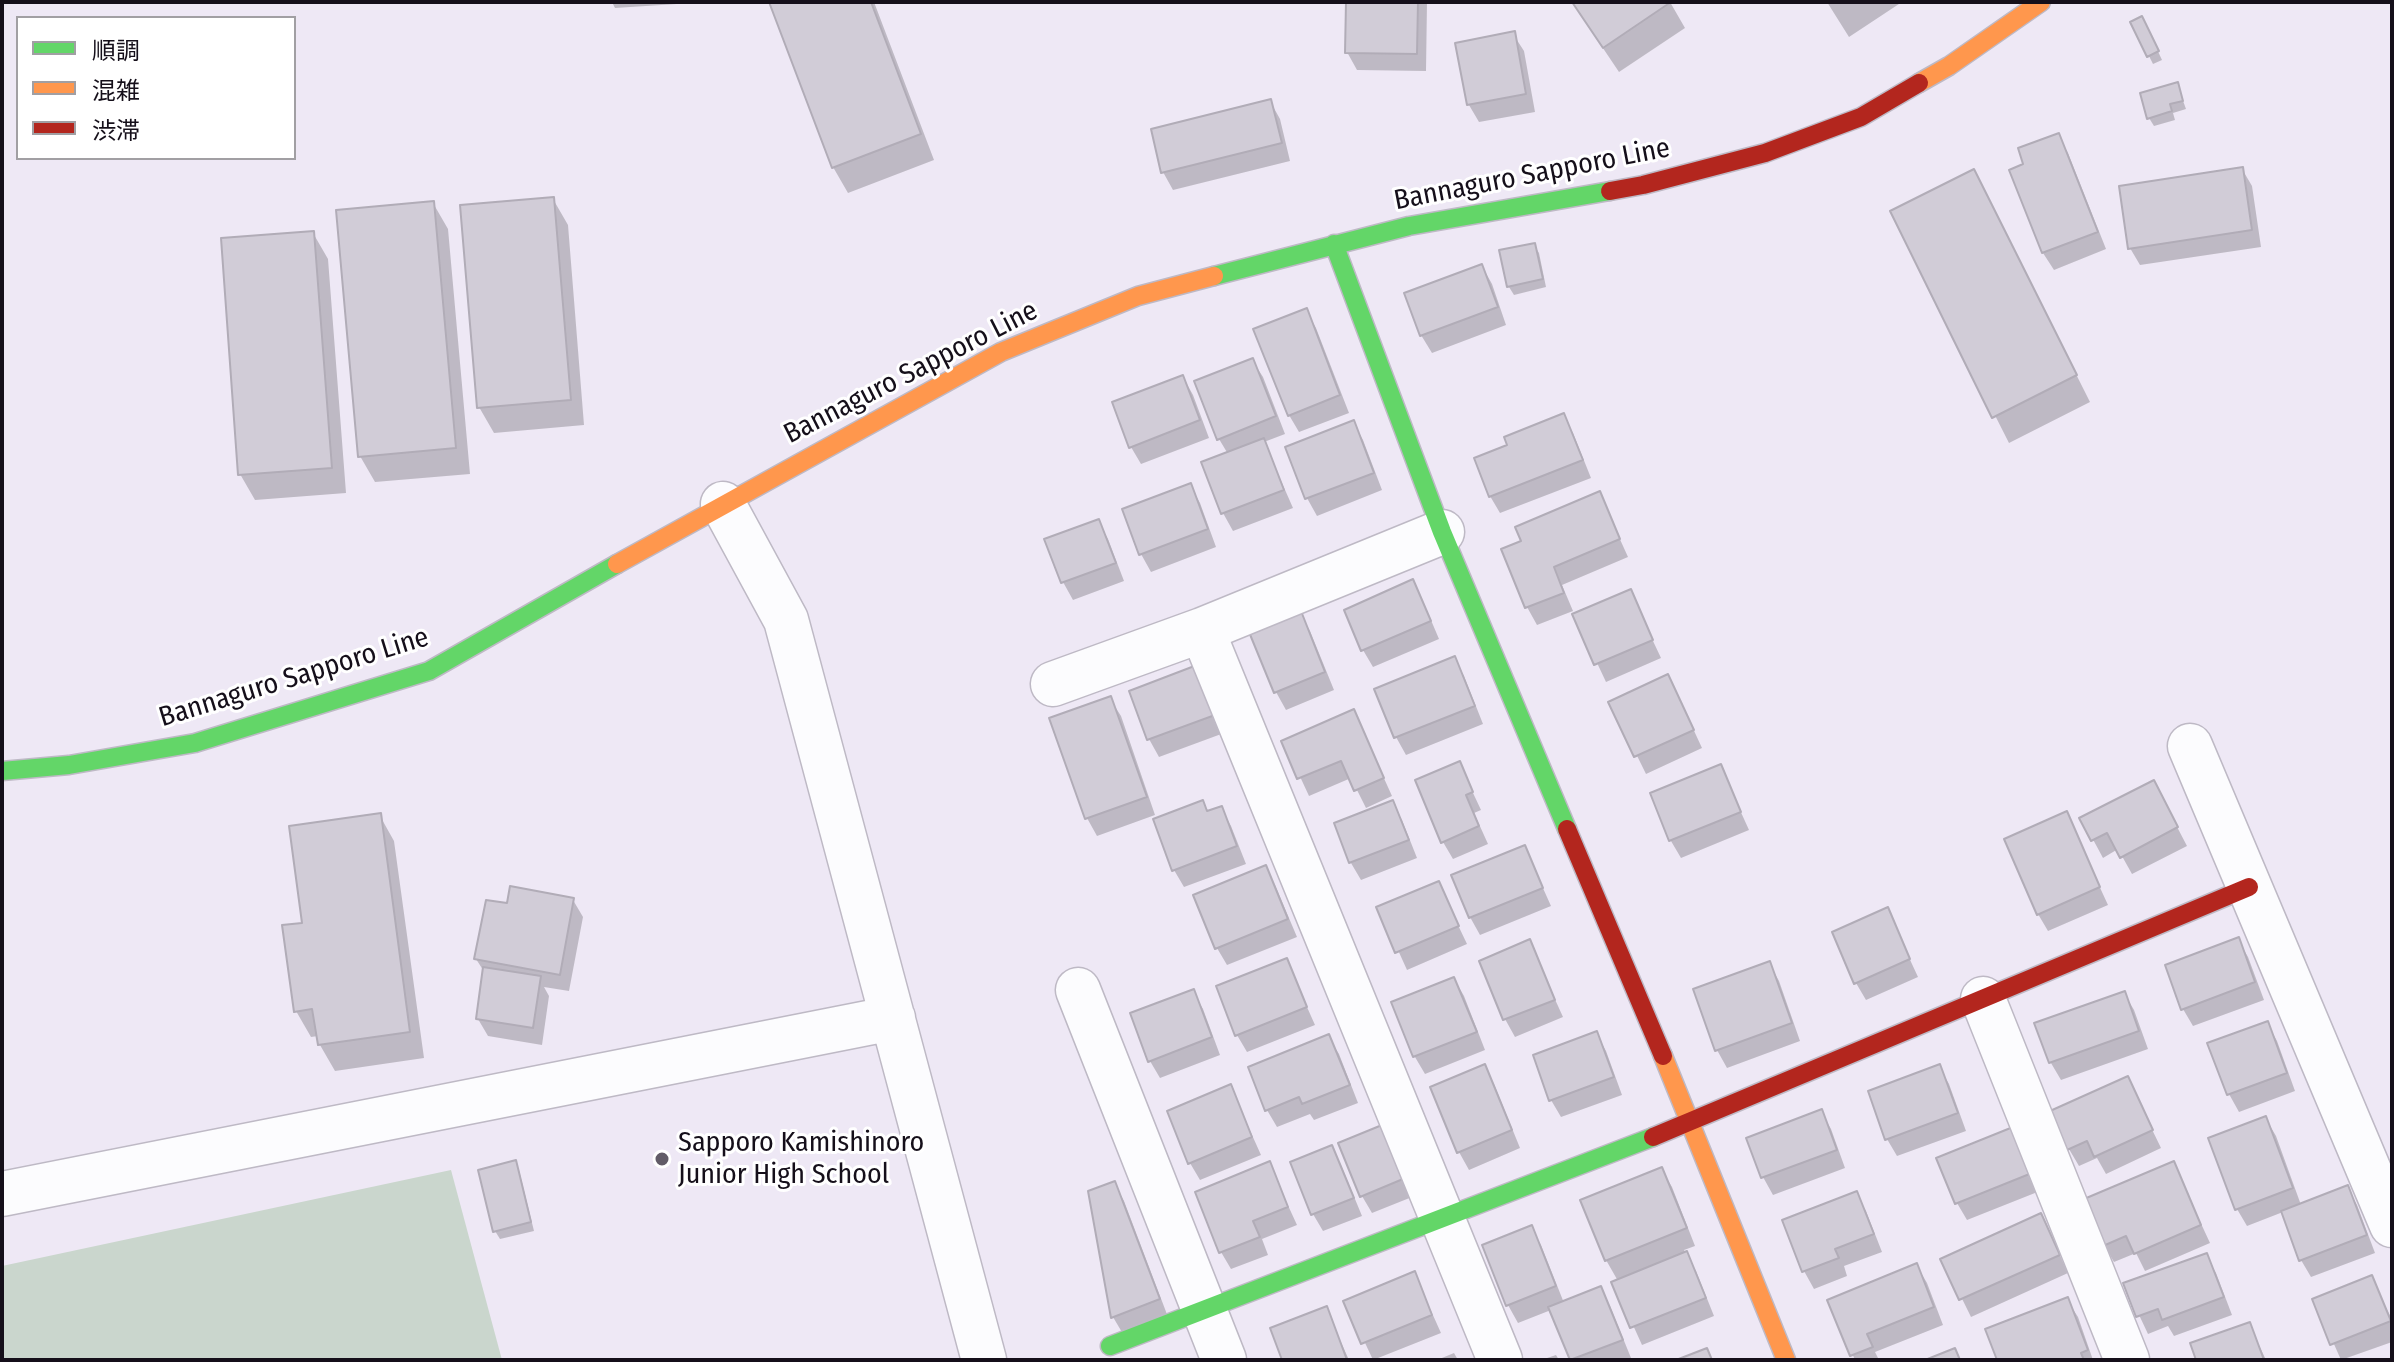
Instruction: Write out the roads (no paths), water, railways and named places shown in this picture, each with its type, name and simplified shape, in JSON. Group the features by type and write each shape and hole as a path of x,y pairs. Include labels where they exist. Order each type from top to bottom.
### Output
{"street":[{"name":"Bannaguro Sapporo Line","path":"2,771 69,765 195,743 429,671 723,504 1001,352 1138,296 1334,244 1409,226 1643,185 1765,153 1861,117 1949,66 2041,2"},
{"path":"1334,244 1442,532 1691,1122 1786,1360"},
{"path":"723,504 786,620 984,1360"},
{"path":"1053,684 1202,630 1442,532"},
{"path":"1202,630 1500,1360"},
{"path":"2190,746 2392,1225"},
{"path":"1110,1346 1691,1122 2249,887"},
{"path":"1078,990 1224,1360"},
{"path":"1983,999 2127,1360"},
{"path":"2,1194 893,1018"}],"place":[{"name":"Sapporo Kamishinoro Junior High School","path":"662,1159"}]}
